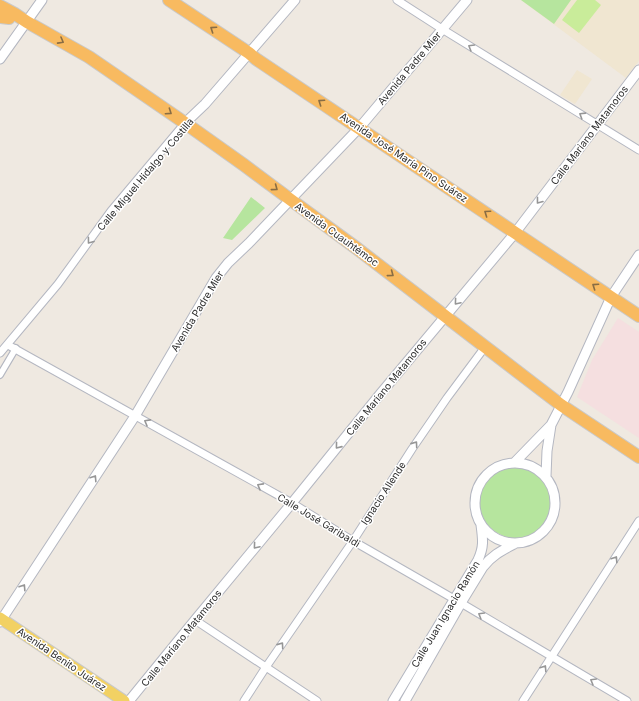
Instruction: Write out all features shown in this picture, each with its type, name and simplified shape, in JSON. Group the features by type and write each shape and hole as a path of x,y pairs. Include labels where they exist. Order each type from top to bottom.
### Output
{"highway":[{"name":"Avenida José María Pino Suárez","path":"169,0 639,316"},
{"name":"Avenida Cuauhtémoc","path":"0,6 89,57 185,123 355,247 561,405 639,457"},
{"name":"Avenida Cuauhtémoc","path":"3,17 27,22"}],"main road":[{"name":"Avenida Benito Juárez","path":"1,620 124,701"}],"street":[{"path":"0,59 42,0"},
{"name":"Calle Miguel Hidalgo y Costilla","path":"0,353 58,284 111,212 185,123 206,104 295,0"},
{"path":"397,0 639,150"},
{"name":"Avenida Padre Mier","path":"1,620 135,416 216,278 228,262 360,127 467,0"},
{"name":"Calle Mariano Matamoros","path":"130,701 194,620 515,233 639,70"},
{"path":"515,462 551,425 611,296 639,255"},
{"name":"Calle José Garibaldi","path":"8,345 16,348 292,503 627,701"},
{"name":"Ignacio Allende","path":"244,701 353,540 412,449 447,398 485,347"},
{"path":"0,375 16,348"},
{"path":"546,476 547,451 551,425"},
{"path":"515,462 527,464 546,476 552,486 555,497 555,507 553,517 549,525 542,533 534,539 516,544 505,542 487,532 477,516 475,501 477,491 482,481 488,474 496,468 515,462"},
{"path":"523,701 639,521"},
{"name":"Calle Juan Ignacio Ramón","path":"405,701 482,551 483,540 481,524"},
{"name":"Calle Juan Ignacio Ramón","path":"393,701 457,601 488,561 499,552 516,544"},
{"path":"194,620 317,701"}],"shaded area":[{"path":"521,0 639,0 639,61 626,78"},
{"path":"577,70 592,79 575,104 560,95"},
{"path":"618,318 639,332 639,438 577,397 592,360"}],"green space":[{"path":"521,0 571,0 554,24"},
{"path":"577,0 595,0 601,5 579,33 562,20"},
{"path":"251,197 265,208 232,240 223,238"},
{"path":"516,464 537,470 547,480 553,501 547,522 537,532 516,538 495,532 485,522 479,501 485,480 495,470"}]}
